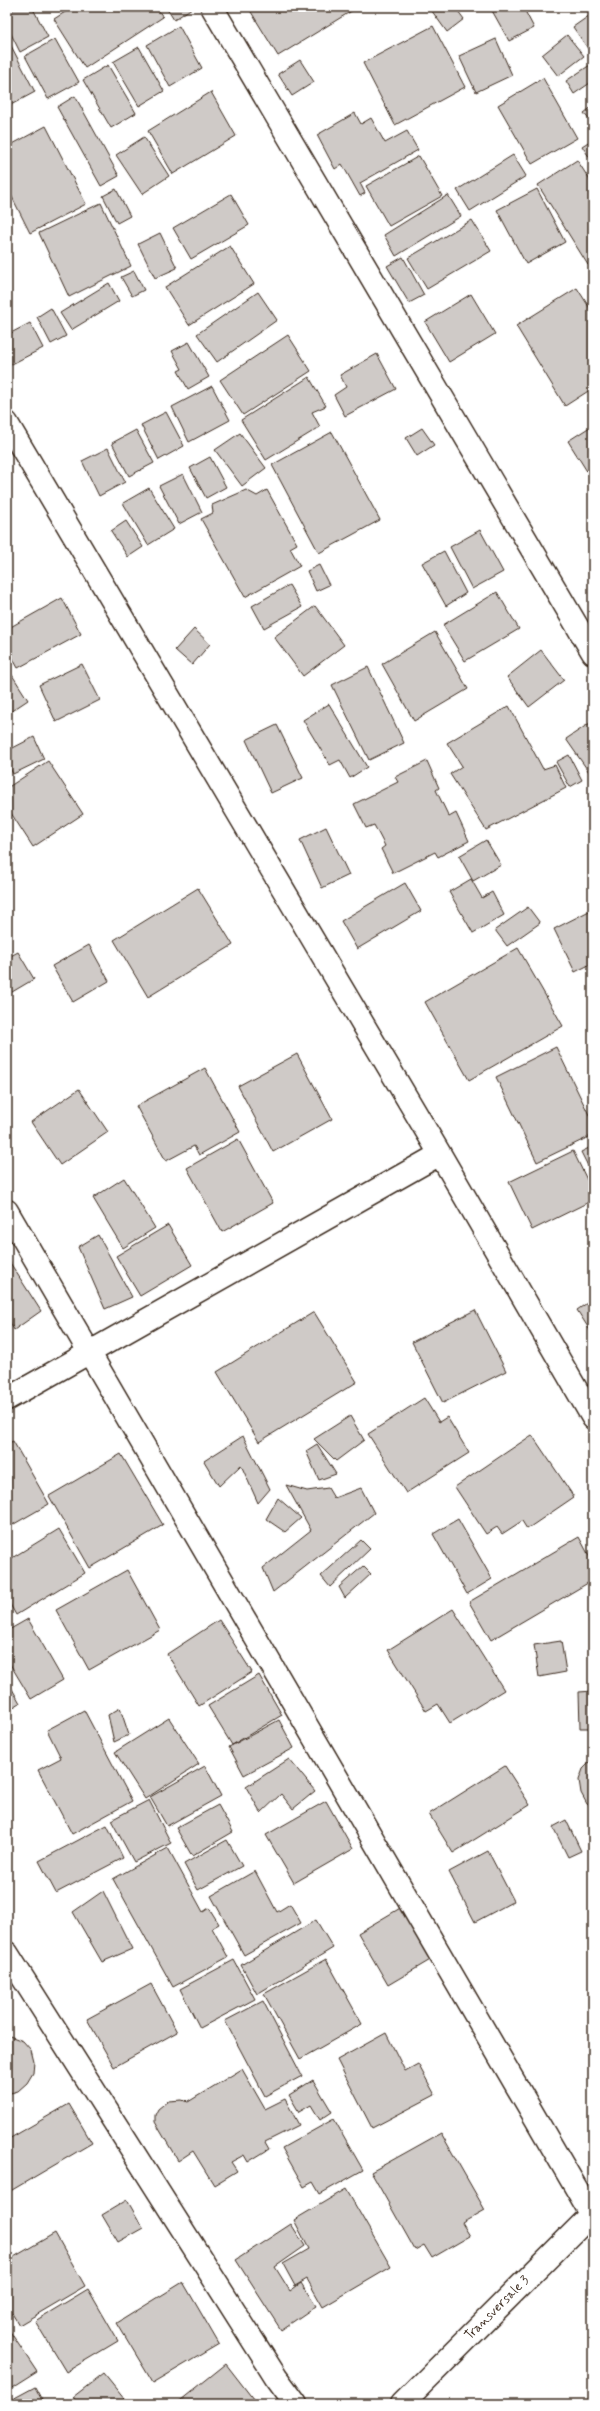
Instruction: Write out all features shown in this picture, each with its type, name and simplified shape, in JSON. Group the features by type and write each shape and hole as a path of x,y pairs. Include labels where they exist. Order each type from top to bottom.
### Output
{"street":[{"path":"212,7 593,653"},
{"path":"7,423 440,1154 593,1418"},
{"path":"7,1399 89,1351 440,1154"},
{"path":"7,1212 592,2215"},
{"path":"7,1952 267,2363 296,2404"},
{"name":"Transversale 3","path":"402,2404 592,2215"}],"building":[{"path":"17,7 32,7 48,37 20,52 7,26 7,12"},
{"path":"73,7 156,7 163,17 85,68 54,19"},
{"path":"166,7 192,7 192,8 174,20"},
{"path":"248,7 358,7 278,56"},
{"path":"429,7 455,7 464,19 447,32"},
{"path":"490,7 523,7 534,28 509,41"},
{"path":"593,13 593,56 573,27"},
{"path":"179,26 202,68 170,87 147,45"},
{"path":"433,26 465,87 395,125 363,63"},
{"path":"567,35 584,56 558,76 542,55"},
{"path":"7,38 35,92 7,107"},
{"path":"55,39 79,82 48,99 25,56"},
{"path":"496,39 512,75 476,92 459,56"},
{"path":"139,47 164,91 139,106 113,62"},
{"path":"300,60 314,82 292,96 278,74"},
{"path":"593,63 593,81 574,94 566,81"},
{"path":"108,65 136,113 111,128 83,80"},
{"path":"543,78 577,138 532,164 498,105"},
{"path":"211,92 236,136 173,174 148,131"},
{"path":"75,96 119,176 101,186 57,107"},
{"path":"593,106 593,125 584,113"},
{"path":"355,113 361,124 371,118 385,143 407,131 418,150 360,183 365,193 360,196 342,164 335,169 317,135"},
{"path":"46,126 86,204 30,233 7,187 7,147"},
{"path":"144,137 169,176 142,194 116,155"},
{"path":"593,139 593,163 582,146"},
{"path":"513,155 526,176 470,211 457,190"},
{"path":"419,156 442,196 389,226 366,186"},
{"path":"577,160 593,185 593,262 588,265 538,185"},
{"path":"116,189 130,216 117,223 103,196"},
{"path":"537,189 565,242 526,264 497,210"},
{"path":"231,194 249,225 191,259 173,228"},
{"path":"448,195 461,216 396,256 384,235"},
{"path":"101,203 131,266 69,297 39,233"},
{"path":"472,220 491,251 427,289 408,258"},
{"path":"160,233 177,268 155,278 138,244"},
{"path":"230,246 254,284 189,325 165,287"},
{"path":"403,257 424,295 409,303 387,266"},
{"path":"134,271 144,290 132,296 121,277"},
{"path":"109,283 119,301 71,330 60,313"},
{"path":"577,288 593,313 593,388 565,406 516,326"},
{"path":"258,292 277,320 217,362 197,334"},
{"path":"471,294 495,334 449,362 425,322"},
{"path":"51,308 66,336 51,344 37,317"},
{"path":"30,323 43,348 10,365 7,359 7,335"},
{"path":"288,335 311,371 243,415 220,380"},
{"path":"189,342 209,377 188,389 178,371 182,369 172,351"},
{"path":"377,354 396,389 345,416 334,395 346,387 340,375"},
{"path":"309,377 326,406 312,412 320,427 266,460 241,420"},
{"path":"212,386 230,420 189,442 172,407"},
{"path":"166,412 184,446 159,460 141,425"},
{"path":"593,425 593,481 568,441"},
{"path":"422,428 434,445 417,456 406,438"},
{"path":"136,430 154,463 129,476 112,443"},
{"path":"332,432 380,520 319,553 272,465"},
{"path":"240,433 266,468 242,486 215,450"},
{"path":"108,448 125,482 99,496 82,461"},
{"path":"210,457 226,487 206,498 190,468"},
{"path":"183,474 202,512 179,524 159,486"},
{"path":"149,488 174,529 148,545 123,503"},
{"path":"246,490 257,496 267,490 297,544 290,548 300,566 245,597 201,519 213,513 212,505"},
{"path":"126,521 143,547 128,557 111,531"},
{"path":"480,530 503,572 472,589 450,547"},
{"path":"444,551 466,593 446,606 422,563"},
{"path":"319,565 329,585 316,591 307,571"},
{"path":"289,585 302,607 264,628 252,606"},
{"path":"497,592 519,629 465,661 443,625"},
{"path":"62,598 81,634 18,668 7,648 7,629"},
{"path":"315,606 344,645 303,676 274,637"},
{"path":"194,629 210,644 192,665 175,650"},
{"path":"435,632 468,689 414,721 382,664"},
{"path":"541,650 564,680 529,707 507,677"},
{"path":"82,664 100,700 56,722 39,685"},
{"path":"7,667 28,700 7,714"},
{"path":"368,667 404,743 369,760 332,685"},
{"path":"329,704 367,767 350,778 340,760 330,765 303,720"},
{"path":"509,706 543,769 555,765 566,788 486,830 450,774 462,766 447,743"},
{"path":"593,721 593,769 589,772 566,739"},
{"path":"277,725 303,778 271,793 246,740"},
{"path":"34,737 44,759 13,774 7,762 7,751"},
{"path":"569,755 582,780 570,787 556,762"},
{"path":"48,761 83,814 33,847 7,807 7,788"},
{"path":"427,761 439,788 436,790 449,817 456,813 469,841 438,857 435,852 393,873 381,849 385,846 374,825 366,828 354,804 398,782 395,777"},
{"path":"326,827 349,875 322,888 300,840"},
{"path":"486,840 501,865 473,881 459,856"},
{"path":"471,879 482,898 492,892 504,915 473,933 449,892"},
{"path":"405,883 421,911 357,949 341,921"},
{"path":"198,888 233,945 148,997 114,940"},
{"path":"528,907 540,923 507,946 495,930"},
{"path":"593,909 593,963 575,972 554,929"},
{"path":"89,945 109,981 73,1002 52,966"},
{"path":"518,948 563,1026 469,1080 425,1002"},
{"path":"18,952 34,979 7,995 7,958"},
{"path":"556,1047 593,1123 593,1135 537,1162 496,1077"},
{"path":"297,1054 332,1119 273,1152 238,1086"},
{"path":"205,1068 240,1132 199,1155 194,1146 166,1161 136,1106"},
{"path":"79,1089 108,1132 60,1165 31,1122"},
{"path":"238,1139 273,1203 222,1232 187,1168"},
{"path":"593,1146 593,1176 581,1152"},
{"path":"573,1151 593,1192 593,1200 532,1230 509,1182"},
{"path":"124,1178 155,1228 123,1248 93,1198"},
{"path":"168,1225 192,1265 140,1296 116,1256"},
{"path":"98,1235 132,1297 105,1309 78,1247"},
{"path":"7,1258 41,1311 14,1330 7,1317"},
{"path":"593,1299 593,1335 577,1310"},
{"path":"475,1310 506,1371 443,1403 412,1342"},
{"path":"314,1312 357,1382 259,1442 217,1372"},
{"path":"424,1398 439,1422 447,1417 469,1453 406,1493 368,1434"},
{"path":"350,1416 364,1440 336,1461 314,1439"},
{"path":"532,1435 574,1497 527,1529 522,1521 502,1534 497,1527 486,1534 455,1487"},
{"path":"243,1436 270,1489 258,1503 241,1465 219,1486 204,1461"},
{"path":"13,1441 49,1504 7,1528 7,1444"},
{"path":"317,1444 336,1474 319,1480 306,1451"},
{"path":"121,1454 163,1525 90,1568 49,1496"},
{"path":"286,1485 307,1491 328,1488 334,1498 361,1488 374,1513 273,1592 263,1568 311,1530"},
{"path":"278,1498 301,1518 285,1532 266,1519"},
{"path":"458,1519 492,1579 467,1594 433,1534"},
{"path":"59,1529 85,1573 16,1615 7,1599 7,1561"},
{"path":"579,1537 593,1563 593,1580 491,1640 469,1602"},
{"path":"361,1540 370,1549 330,1587 321,1576"},
{"path":"363,1566 371,1574 345,1598 339,1587"},
{"path":"127,1570 160,1630 89,1670 56,1610"},
{"path":"453,1609 504,1690 450,1723 438,1704 426,1711 388,1650"},
{"path":"28,1619 63,1680 31,1699 7,1659 7,1631"},
{"path":"219,1620 252,1672 199,1706 167,1654"},
{"path":"561,1641 566,1672 539,1677 534,1645"},
{"path":"259,1675 282,1715 232,1745 208,1706"},
{"path":"7,1680 20,1703 7,1711"},
{"path":"593,1691 593,1728 580,1728 579,1692"},
{"path":"120,1708 129,1735 114,1742 108,1715"},
{"path":"84,1710 132,1801 72,1834 38,1770 61,1758 47,1730"},
{"path":"169,1718 199,1764 145,1799 115,1752"},
{"path":"279,1720 294,1748 244,1775 229,1747"},
{"path":"289,1759 315,1791 293,1809 281,1794 261,1813 246,1787"},
{"path":"593,1759 593,1808 587,1804 581,1793 579,1780 583,1769"},
{"path":"205,1766 221,1796 167,1826 150,1797"},
{"path":"505,1766 530,1805 453,1853 429,1814"},
{"path":"149,1800 171,1843 134,1862 111,1820"},
{"path":"326,1801 353,1849 294,1883 266,1835"},
{"path":"218,1805 233,1832 192,1856 176,1828"},
{"path":"566,1820 581,1851 568,1857 553,1827"},
{"path":"107,1825 123,1858 56,1893 39,1861"},
{"path":"227,1840 242,1866 198,1890 184,1864"},
{"path":"168,1848 203,1912 209,1908 219,1924 212,1928 228,1957 173,1987 113,1879"},
{"path":"488,1851 514,1901 475,1922 449,1872"},
{"path":"255,1871 277,1912 290,1904 301,1923 244,1955 211,1896"},
{"path":"103,1891 132,1949 102,1962 73,1912"},
{"path":"402,1907 432,1959 388,1985 358,1933"},
{"path":"316,1920 333,1948 257,1994 241,1965"},
{"path":"326,1959 362,2024 300,2059 264,1994"},
{"path":"234,1960 255,1999 200,2028 180,1989"},
{"path":"151,1984 177,2032 114,2067 87,2019"},
{"path":"263,2001 302,2076 265,2096 225,2021"},
{"path":"386,2033 405,2071 418,2064 435,2095 372,2128 337,2060"},
{"path":"7,2035 23,2041 31,2050 34,2062 33,2073 27,2083 18,2091 7,2094"},
{"path":"242,2069 265,2109 285,2099 299,2125 265,2142 269,2149 248,2162 244,2155 231,2162 237,2171 214,2185 193,2151 178,2161 155,2122 155,2115 158,2109 168,2101 182,2100 188,2102"},
{"path":"313,2080 332,2112 320,2120 311,2105 299,2112 289,2095"},
{"path":"69,2104 92,2143 7,2193 7,2140"},
{"path":"334,2119 363,2170 320,2194 313,2182 304,2187 282,2148"},
{"path":"441,2133 485,2210 462,2223 470,2236 432,2258 424,2245 415,2250 371,2172"},
{"path":"346,2189 391,2267 323,2307 307,2279 295,2286 283,2264 309,2249 294,2220"},
{"path":"127,2200 143,2228 118,2242 102,2215"},
{"path":"291,2224 305,2246 275,2267 290,2291 301,2283 316,2306 281,2330 236,2260"},
{"path":"55,2233 85,2286 19,2325 7,2305 7,2261"},
{"path":"183,2282 219,2344 153,2383 117,2323"},
{"path":"88,2289 118,2341 66,2372 35,2321"},
{"path":"9,2330 37,2372 7,2391 7,2331"},
{"path":"226,2364 257,2404 176,2404"},
{"path":"104,2373 129,2404 78,2404 73,2397"},
{"path":"35,2387 44,2404 11,2404 9,2401"}]}
